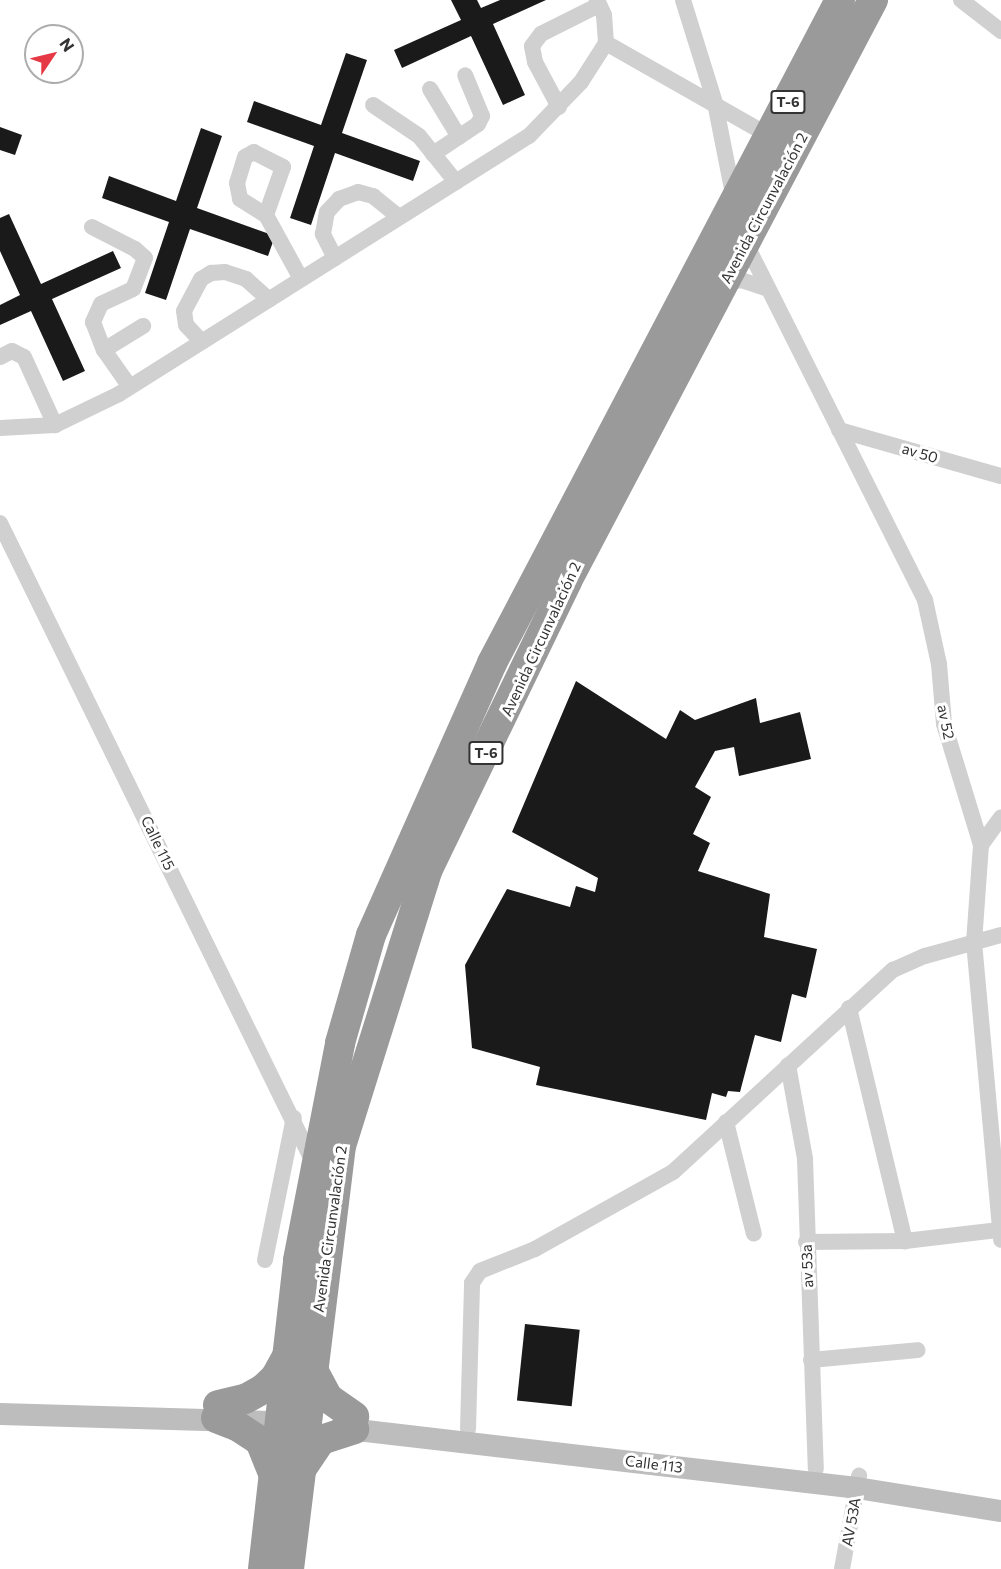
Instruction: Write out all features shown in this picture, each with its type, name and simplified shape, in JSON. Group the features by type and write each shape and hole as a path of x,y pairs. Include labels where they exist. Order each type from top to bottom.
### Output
{"highway":[{"name":"Avenida Circunvalación 2","path":"289,1569 287,1472 293,1416 300,1362 341,1146 428,869 567,581 745,242 840,0"},
{"name":"Avenida Circunvalación 2","path":"300,1362 298,1260 314,1165 340,1043 371,935 423,811 492,663 735,204 782,143 873,0"},
{"path":"217,1412 263,1389 275,1378 300,1362 328,1398 354,1422 321,1440 287,1472"},
{"name":"T-6","path":"217,1412 260,1441 287,1472"},
{"name":"Avenida Circunvalación 2","path":"263,1569 287,1472"}],"street":[{"path":"683,0 715,103 735,204"},
{"path":"962,0 1001,31"},
{"path":"0,428 55,425 130,387 529,136 559,107 606,43 598,3 541,34 532,46 535,62 559,107"},
{"path":"606,43 782,143"},
{"path":"434,154 478,124 482,116 465,75"},
{"path":"430,89 459,137"},
{"path":"373,105 419,136 456,182"},
{"path":"335,258 323,234 327,212 339,199 357,192 373,196 399,218"},
{"path":"266,215 301,279"},
{"path":"92,227 135,249 145,258 133,289 101,304 95,312 96,335 130,387"},
{"name":"av 52","path":"745,242 925,600 939,664 944,724 981,846 974,942 1000,1235"},
{"path":"202,342 186,325 184,311 201,279 211,273 225,272 246,279 269,300"},
{"path":"724,283 741,280 768,289"},
{"path":"104,350 143,326"},
{"path":"0,357 12,351 24,357 55,425"},
{"name":"av 50","path":"839,430 1001,476"},
{"name":"Calle 115","path":"0,523 294,1118 314,1165"},
{"path":"981,846 1001,817"},
{"path":"468,1429 472,1283 480,1271 535,1249 673,1172 893,970 925,956 1001,935"},
{"path":"849,1008 905,1241"},
{"name":"av 53a","path":"788,1065 805,1159 806,1242 816,1469"},
{"path":"265,1260 294,1118"},
{"path":"726,1122 754,1234"},
{"path":"806,1242 905,1241 1000,1235"},
{"path":"811,1360 918,1350"},
{"path":"0,1398 217,1412"},
{"path":"0,1414 217,1412"},
{"name":"Calle 113","path":"217,1412 354,1422 858,1482 1001,1496"},
{"name":"Calle 113","path":"354,1422 468,1429 816,1469 858,1482 1001,1511"},
{"name":"AV 53A","path":"842,1569 858,1482"}],"building":[{"path":"451,0 477,0 481,8 500,0 546,0 493,24 525,95 503,105 471,36 402,68 394,50 461,20"},
{"path":"346,53 367,60 342,133 420,161 413,181 335,153 311,225 290,218 314,146 247,122 254,101 321,125"},
{"path":"0,127 22,135 15,155 0,150"},
{"path":"201,128 222,136 197,208 275,236 268,256 190,229 166,300 145,293 169,222 102,198 109,176 176,201"},
{"path":"9,214 41,284 113,251 121,268 52,299 85,371 63,381 31,311 0,325 0,305 20,295 0,251 0,218"},
{"path":"576,681 666,739 680,710 695,720 756,698 760,723 800,712 811,759 739,776 734,747 715,751 695,787 711,797 693,834 710,843 698,871 770,894 764,937 817,949 806,998 792,994 781,1042 755,1035 740,1092 728,1091 726,1097 712,1093 706,1120 536,1085 540,1067 472,1048 465,965 507,889 570,907 576,886 595,892 598,878 512,832"},
{"path":"525,1324 580,1330 572,1406 517,1401"}]}
